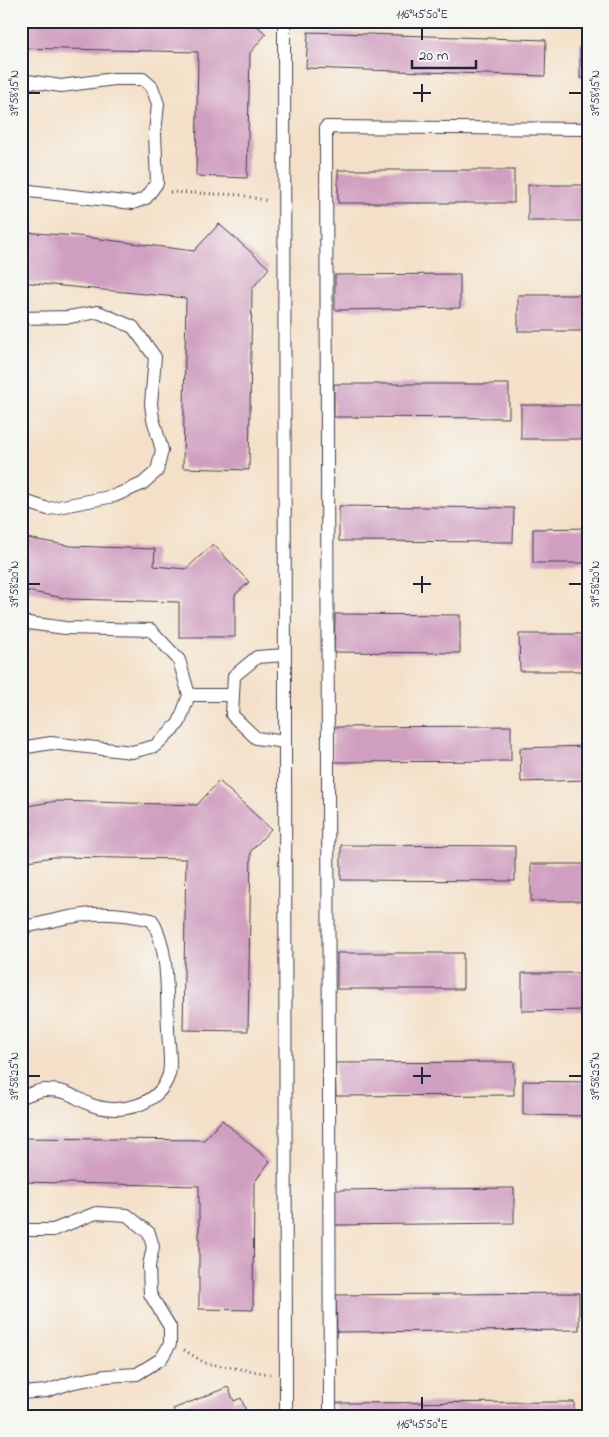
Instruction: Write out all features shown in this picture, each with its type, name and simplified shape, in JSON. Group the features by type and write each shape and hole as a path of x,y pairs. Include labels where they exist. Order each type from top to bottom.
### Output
{"lane":[{"path":"284,21 286,1416"},
{"path":"21,80 61,86 114,78 144,79 152,87 158,104 155,133 157,183 146,198 133,203 21,190"},
{"path":"330,1416 326,127 588,129"},
{"path":"21,318 69,317 98,312 133,327 155,357 151,404 153,419 162,450 157,471 142,484 114,496 48,509 21,500"},
{"path":"21,622 65,628 151,630 179,660 189,695 179,723 155,746 132,752 51,743 21,748"},
{"path":"285,655 257,657 234,676 232,715 256,738 285,742"},
{"path":"189,695 233,695"},
{"path":"21,928 60,918 98,912 125,914 152,920 161,935 165,957 169,1073 161,1093 137,1106 117,1109 90,1104 69,1092 45,1089 21,1097"},
{"path":"21,1230 53,1230 96,1214 127,1214 149,1233 153,1247 149,1266 150,1294 170,1327 170,1344 161,1359 137,1374 98,1378 46,1391 21,1393"}],"path":[{"path":"157,183 168,192 241,195 284,205"},
{"path":"170,1344 193,1354 206,1363 286,1377"}],"building":[{"path":"21,21 252,21 266,34 250,53 247,178 196,176 198,52 21,48"},
{"path":"308,32 546,40 545,76 306,68"},
{"path":"580,43 588,43 588,78 580,78"},
{"path":"338,170 514,170 514,203 338,203"},
{"path":"528,185 588,185 588,221 528,221"},
{"path":"219,224 269,268 252,289 249,470 183,468 186,298 21,282 21,232 77,236 194,251"},
{"path":"460,274 460,308 335,310 335,275"},
{"path":"518,295 588,295 588,331 518,331"},
{"path":"334,384 509,384 509,418 334,417"},
{"path":"521,405 588,405 588,439 521,439"},
{"path":"339,506 514,508 513,542 339,541"},
{"path":"588,528 588,563 533,563 533,529"},
{"path":"21,537 71,546 155,549 154,566 186,569 213,544 249,582 235,595 235,637 179,637 179,602 69,599 21,590"},
{"path":"335,614 460,615 460,653 334,652"},
{"path":"519,634 588,634 588,671 520,671"},
{"path":"511,726 511,761 333,762 333,727"},
{"path":"588,746 588,780 521,782 520,748"},
{"path":"219,781 271,829 251,851 248,1031 183,1030 186,859 53,857 21,862 21,807 57,801 197,805"},
{"path":"341,845 515,846 515,881 341,880"},
{"path":"531,864 588,864 588,901 531,901"},
{"path":"337,953 463,953 463,989 337,989"},
{"path":"522,973 588,973 588,1010 522,1011"},
{"path":"514,1062 514,1095 336,1096 335,1063"},
{"path":"523,1081 588,1082 588,1116 523,1115"},
{"path":"222,1120 270,1161 254,1183 253,1310 199,1309 199,1186 21,1182 21,1138 204,1140"},
{"path":"514,1188 514,1223 335,1225 335,1190"},
{"path":"579,1293 579,1330 337,1332 336,1295"},
{"path":"228,1387 234,1401 241,1398 248,1416 176,1416 173,1409"},
{"path":"574,1402 574,1416 335,1416 335,1403"}]}
